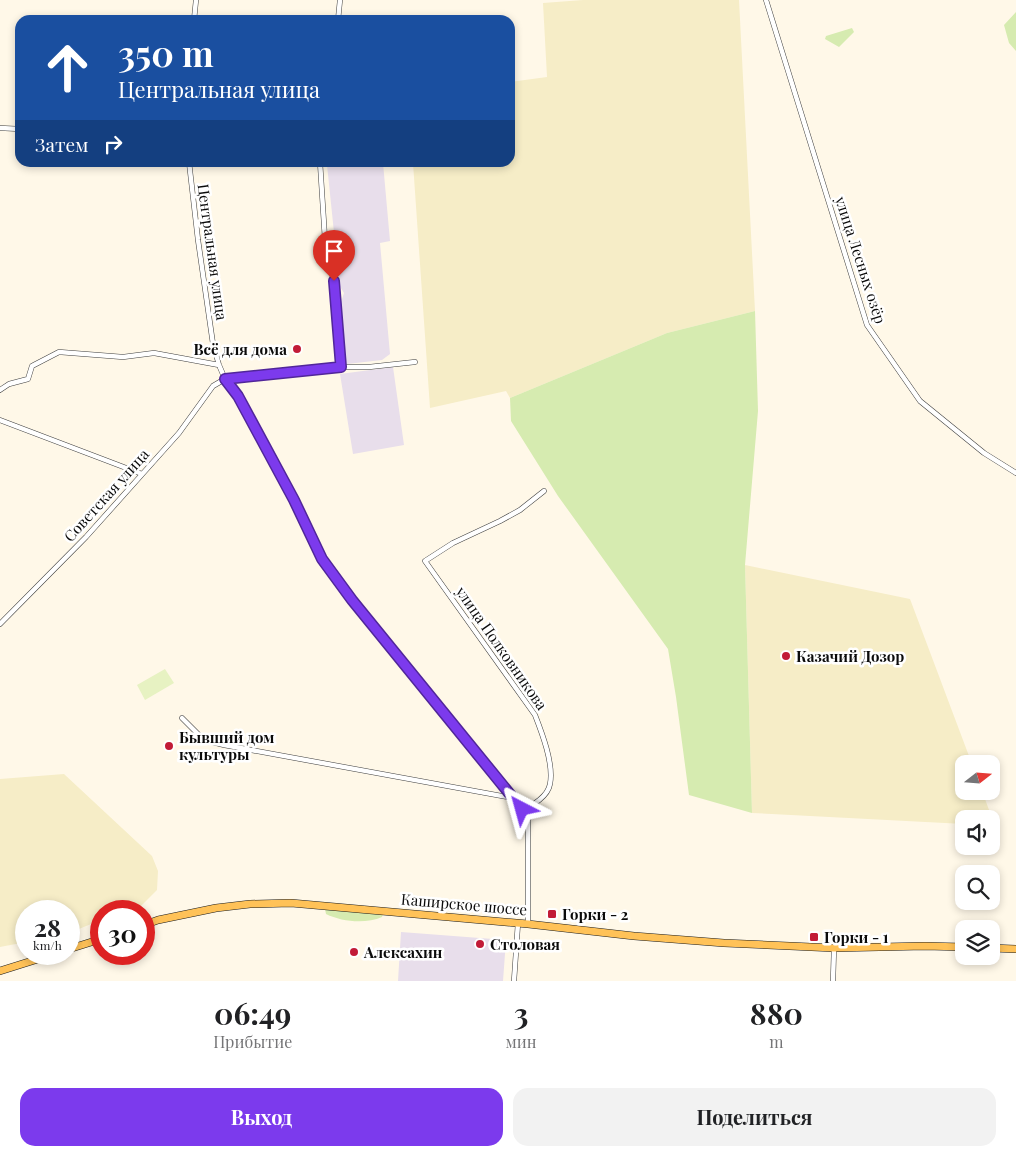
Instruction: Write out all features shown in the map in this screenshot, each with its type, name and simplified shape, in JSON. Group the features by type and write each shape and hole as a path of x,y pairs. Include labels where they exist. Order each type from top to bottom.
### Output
{"main road":[{"name":"Каширское шоссе","path":"155,921 216,908 281,903 518,923 724,944 834,948 955,947"},
{"path":"1000,949 1016,950"},
{"path":"0,971 19,965"}],"street":[{"path":"194,15 196,0"},
{"path":"338,15 340,0"},
{"name":"улица Лесных озёр","path":"766,0 866,325 920,401 984,454 1016,473"},
{"path":"0,128 15,129"},
{"name":"Центральная улица","path":"191,167 198,240 213,344 218,365 225,379 238,396 294,500 322,559 513,798"},
{"path":"320,167 326,255 334,281 341,367"},
{"path":"0,390 9,384 28,379 32,366 59,352 123,358 154,354 218,365"},
{"path":"225,379 341,367 369,367 415,362"},
{"name":"Советская улица","path":"0,624 86,537 180,433 214,386 225,379"},
{"path":"0,420 142,474"},
{"name":"улица Полковникова","path":"528,807 541,798 550,785 549,762 545,741 535,715 425,561 453,543 500,522 520,510 544,491"},
{"path":"182,718 204,740 224,745 513,798 522,809 528,807 528,924"},
{"path":"514,981 518,923"},
{"path":"833,981 834,948"}],"shaded area":[{"path":"583,0 739,0 755,311 667,333 510,398 506,391 430,408 413,167 515,167 515,81 547,77 543,3"},
{"path":"327,167 383,167 390,241 380,243 390,354 382,360 347,364 340,305 344,293 339,285 338,273 329,254 335,242"},
{"path":"393,367 404,445 353,454 340,374"},
{"path":"745,565 910,599 969,755 955,755 955,800 985,800 989,810 955,810 955,824 752,813"},
{"path":"64,774 152,856 158,871 157,890 147,900 90,900 90,924 80,929 80,900 15,900 15,944 0,947 0,779"},
{"path":"401,932 506,940 503,981 398,981"}],"green space":[{"path":"1016,12 1016,51 1009,43 1004,25"},
{"path":"852,28 854,32 839,47 825,39 826,36"},
{"path":"755,311 758,411 745,565 752,813 689,795 668,649 558,496 511,421 510,398 667,333"},
{"path":"165,669 174,683 145,700 137,685"},
{"path":"325,909 383,914 382,917 369,921 354,921 332,917 326,914"}],"place":[{"name":"Всё для дома","path":"297,349"},
{"name":"Казачий Дозор","path":"786,656"},
{"name":"Бывший дом культуры","path":"169,746"},
{"name":"Горки - 2","path":"552,914"},
{"name":"Горки - 1","path":"814,937"},
{"name":"Столовая","path":"480,944"},
{"name":"Алексахин","path":"354,952"}],"route":[{"path":"334,281 341,367 225,379 238,396 294,500 322,559 352,600 522,809"}]}
